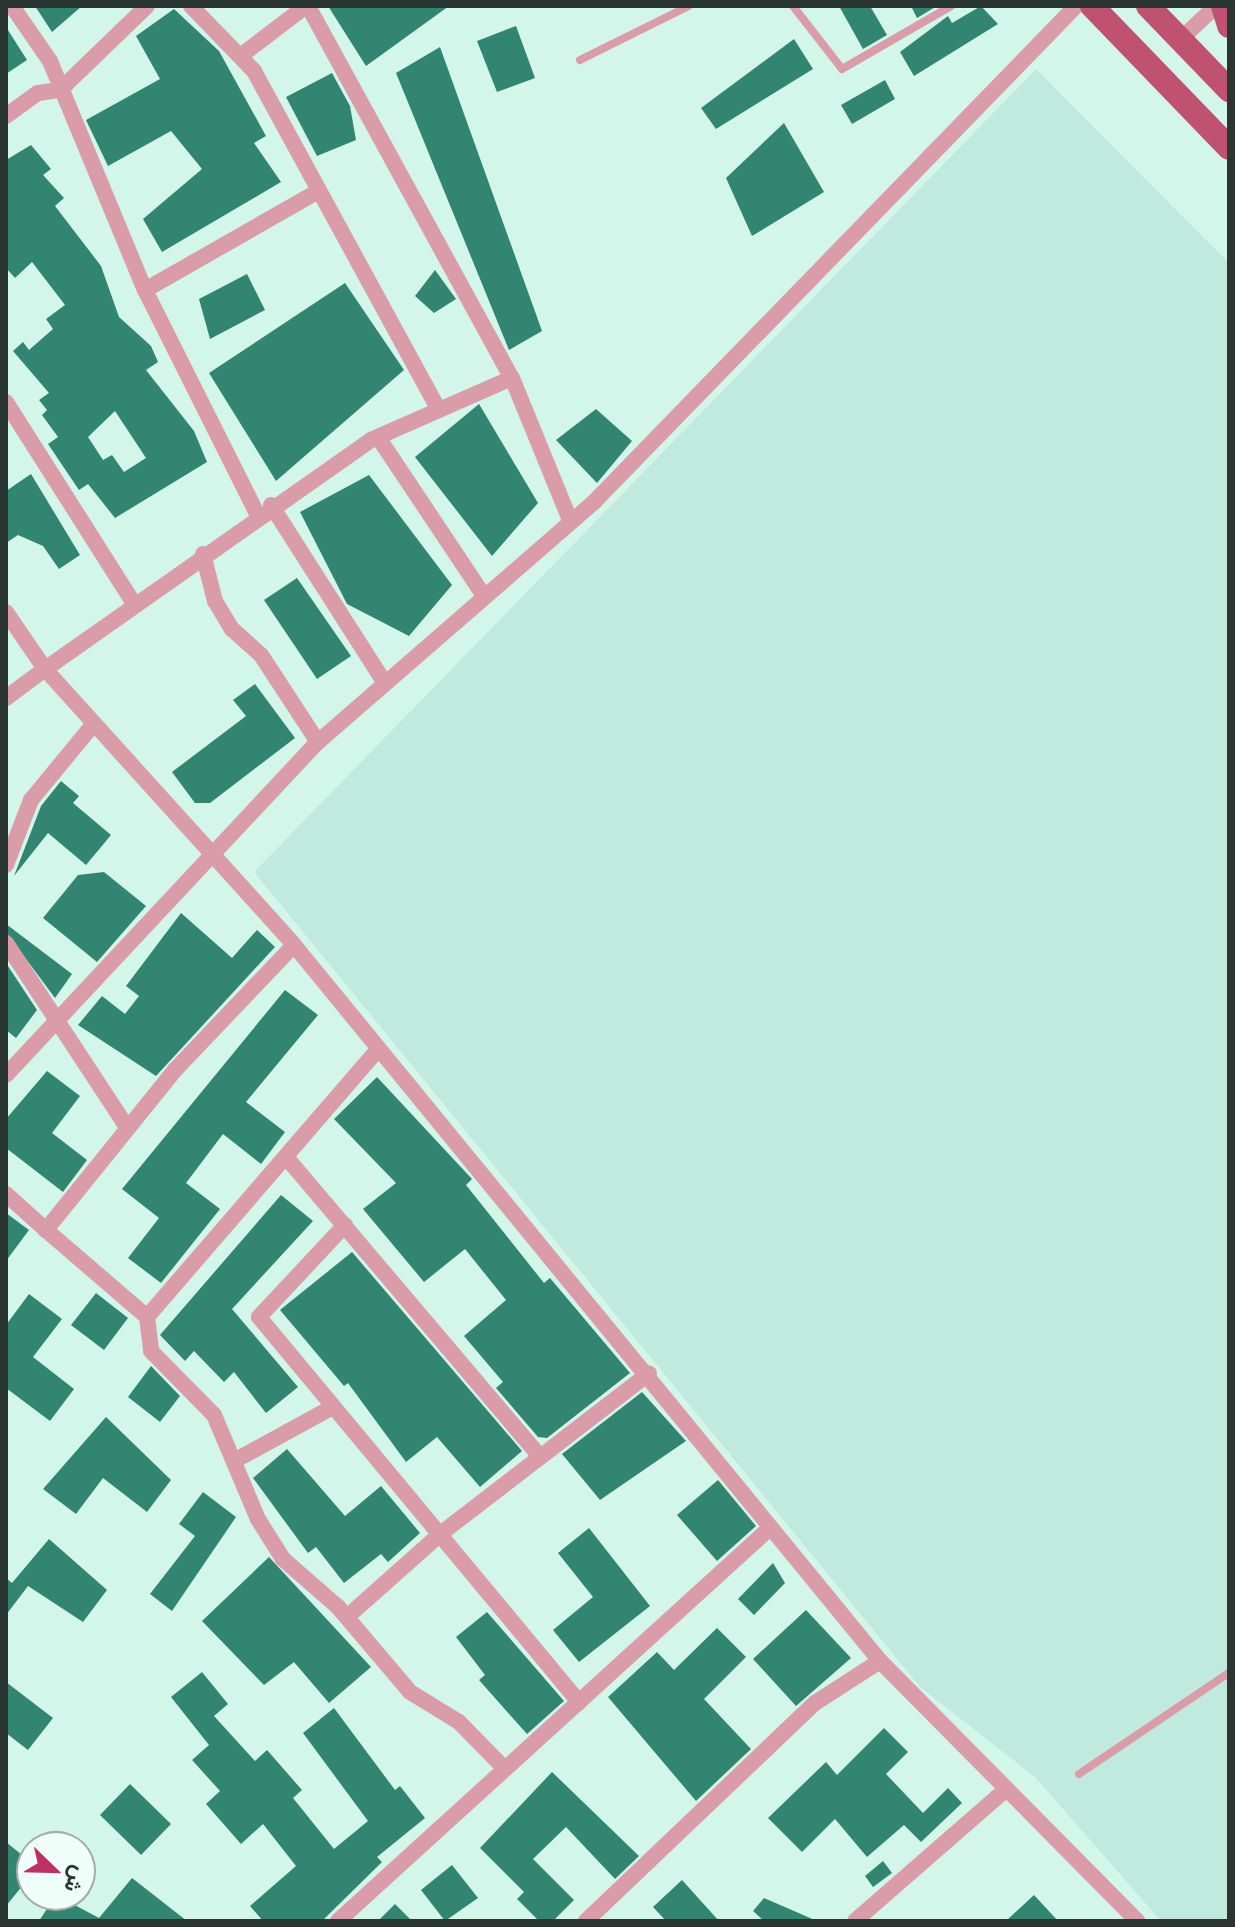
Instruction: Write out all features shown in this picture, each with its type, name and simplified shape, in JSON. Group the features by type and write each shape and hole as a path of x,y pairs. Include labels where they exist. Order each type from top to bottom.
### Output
{"main road":[{"path":"1092,6 1229,148"},
{"path":"1148,6 1229,90"},
{"path":"1223,6 1229,26"}],"street":[{"path":"12,6 60,90 145,290 264,510 384,682"},
{"path":"6,116 38,93 60,90 147,6"},
{"path":"191,6 243,54 438,409"},
{"path":"243,54 307,6 512,378 570,520"},
{"path":"6,1074 318,742 482,593 570,520 1076,6"},
{"path":"1182,38 1216,6"},
{"path":"145,290 317,192"},
{"path":"6,698 264,510 378,437 512,378"},
{"path":"6,402 134,604"},
{"path":"378,437 482,593"},
{"path":"203,554 215,601 232,629 261,655 318,742"},
{"path":"6,612 45,669 92,726 294,945 649,1373 880,1661 1128,1918"},
{"path":"6,865 31,800 92,726"},
{"path":"6,943 127,1127"},
{"path":"46,1230 127,1127 294,945"},
{"path":"147,1317 378,1049"},
{"path":"286,1157 540,1456"},
{"path":"6,1194 147,1317 151,1351 208,1406 275,1548 347,1617 410,1692 459,1722 504,1768"},
{"path":"345,1225 259,1314 331,1408 579,1702"},
{"path":"347,1617 439,1535 649,1373"},
{"path":"234,1461 331,1408"},
{"path":"338,1921 771,1527"},
{"path":"586,1921 815,1703 880,1661"},
{"path":"855,1921 1005,1790"}],"lane":[{"path":"580,60 689,6"},
{"path":"793,6 842,69 951,6"},
{"path":"1079,1774 1229,1673"}],"shaded area":[{"path":"1036,69 1229,263 1229,1921 1161,1921 1035,1777 920,1687 254,872"}],"building":[{"path":"35,6 82,6 52,32"},
{"path":"328,6 449,6 366,66"},
{"path":"839,6 870,6 887,35 863,49"},
{"path":"911,6 937,6 917,18"},
{"path":"981,6 998,24 914,76 900,52 948,16 952,23"},
{"path":"174,9 219,51 266,136 254,143 281,182 162,252 143,219 202,169 171,131 108,166 86,120 160,79 136,36"},
{"path":"516,26 535,78 497,92 477,41"},
{"path":"6,27 27,60 6,74"},
{"path":"794,39 813,69 716,129 701,108"},
{"path":"440,47 542,331 509,350 396,73"},
{"path":"332,73 350,106 356,140 317,156 286,97"},
{"path":"885,80 895,99 852,124 841,105"},
{"path":"784,123 824,192 752,236 726,178"},
{"path":"31,145 51,169 43,175 64,198 55,206 101,266 119,317 151,346 158,362 146,370 194,431 207,462 115,518 88,484 79,490 48,444 58,437 42,415 47,410 39,400 49,393 13,351 23,342 29,350 53,329 46,319 65,305 32,262 15,278 6,268 6,160","holes":["115,411 146,458 124,472 112,455 103,460 88,437"]},
{"path":"435,270 456,299 434,313 415,296"},
{"path":"247,274 265,310 210,339 199,299"},
{"path":"345,283 404,370 276,481 209,373"},
{"path":"479,404 538,503 492,556 415,457"},
{"path":"596,409 632,441 597,483 556,440"},
{"path":"31,474 80,555 59,569 43,546 18,535 6,543 6,491"},
{"path":"369,475 452,585 409,636 347,604 300,512"},
{"path":"297,578 351,656 317,679 264,600"},
{"path":"255,684 295,738 210,803 195,803 172,772 246,716 233,700"},
{"path":"61,781 79,796 73,803 111,835 86,865 48,833 14,876 41,806"},
{"path":"104,872 146,906 97,962 43,918 78,875"},
{"path":"181,913 232,958 257,930 275,947 156,1076 78,1025 102,996 125,1014 139,996 126,986"},
{"path":"6,924 72,974 55,998 6,932"},
{"path":"6,963 37,1010 16,1038 6,1030"},
{"path":"285,990 318,1015 246,1102 285,1132 261,1164 223,1134 186,1183 220,1209 161,1283 128,1258 159,1218 122,1189"},
{"path":"47,1071 80,1096 52,1133 87,1160 63,1192 6,1148 6,1119"},
{"path":"377,1077 472,1179 466,1185 544,1283 550,1278 630,1373 547,1438 538,1437 496,1388 503,1382 464,1336 506,1300 465,1249 424,1282 363,1209 396,1183 334,1119"},
{"path":"281,1195 313,1221 232,1309 298,1387 266,1413 234,1372 224,1382 194,1351 185,1361 160,1335"},
{"path":"6,1213 29,1230 6,1261"},
{"path":"352,1252 522,1451 480,1487 437,1437 406,1462 348,1383 344,1386 280,1310"},
{"path":"96,1293 128,1318 104,1350 71,1325"},
{"path":"29,1294 62,1319 33,1357 74,1389 50,1421 6,1388 6,1325"},
{"path":"151,1366 180,1396 160,1422 128,1397"},
{"path":"642,1392 686,1441 600,1500 562,1454"},
{"path":"106,1417 171,1480 147,1512 103,1478 76,1514 43,1489"},
{"path":"287,1449 345,1516 381,1486 420,1533 388,1562 381,1554 344,1583 316,1547 308,1553 253,1478"},
{"path":"718,1480 756,1526 717,1561 677,1515"},
{"path":"203,1492 236,1517 172,1611 150,1594 195,1536 179,1524"},
{"path":"589,1528 650,1606 579,1662 553,1630 593,1597 558,1553"},
{"path":"49,1539 107,1590 83,1622 28,1586 6,1615 6,1578 12,1583"},
{"path":"269,1557 371,1667 329,1703 294,1662 264,1685 202,1621"},
{"path":"773,1563 785,1583 754,1615 738,1599"},
{"path":"806,1610 851,1658 796,1706 753,1659"},
{"path":"487,1612 564,1701 527,1734 479,1680 485,1675 456,1637"},
{"path":"717,1628 746,1657 704,1699 751,1749 696,1801 608,1697 657,1652 674,1670"},
{"path":"202,1672 228,1704 214,1716 255,1761 267,1750 302,1790 293,1798 334,1849 368,1821 303,1733 334,1708 395,1790 400,1786 425,1818 377,1857 382,1862 322,1921 263,1921 250,1906 296,1866 263,1824 241,1844 206,1804 220,1791 192,1760 209,1745 171,1697"},
{"path":"6,1682 53,1718 28,1750 6,1733"},
{"path":"884,1728 908,1752 886,1774 923,1813 948,1788 962,1803 921,1842 904,1825 867,1857 835,1819 802,1852 768,1818 826,1762 837,1775"},
{"path":"552,1772 639,1856 615,1879 566,1827 533,1859 574,1900 553,1921 539,1921 517,1899 524,1892 480,1848"},
{"path":"130,1784 171,1824 141,1855 100,1815"},
{"path":"6,1842 16,1850 16,1894 6,1906"},
{"path":"883,1861 892,1873 873,1887 865,1876"},
{"path":"452,1865 478,1898 445,1921 421,1890"},
{"path":"132,1878 187,1921 39,1921 46,1911 86,1911 99,1918"},
{"path":"682,1880 719,1921 666,1921 653,1907"},
{"path":"1034,1895 1058,1921 1006,1921"},
{"path":"764,1898 817,1921 764,1921 753,1911"},
{"path":"395,1904 412,1921 378,1921"}]}
